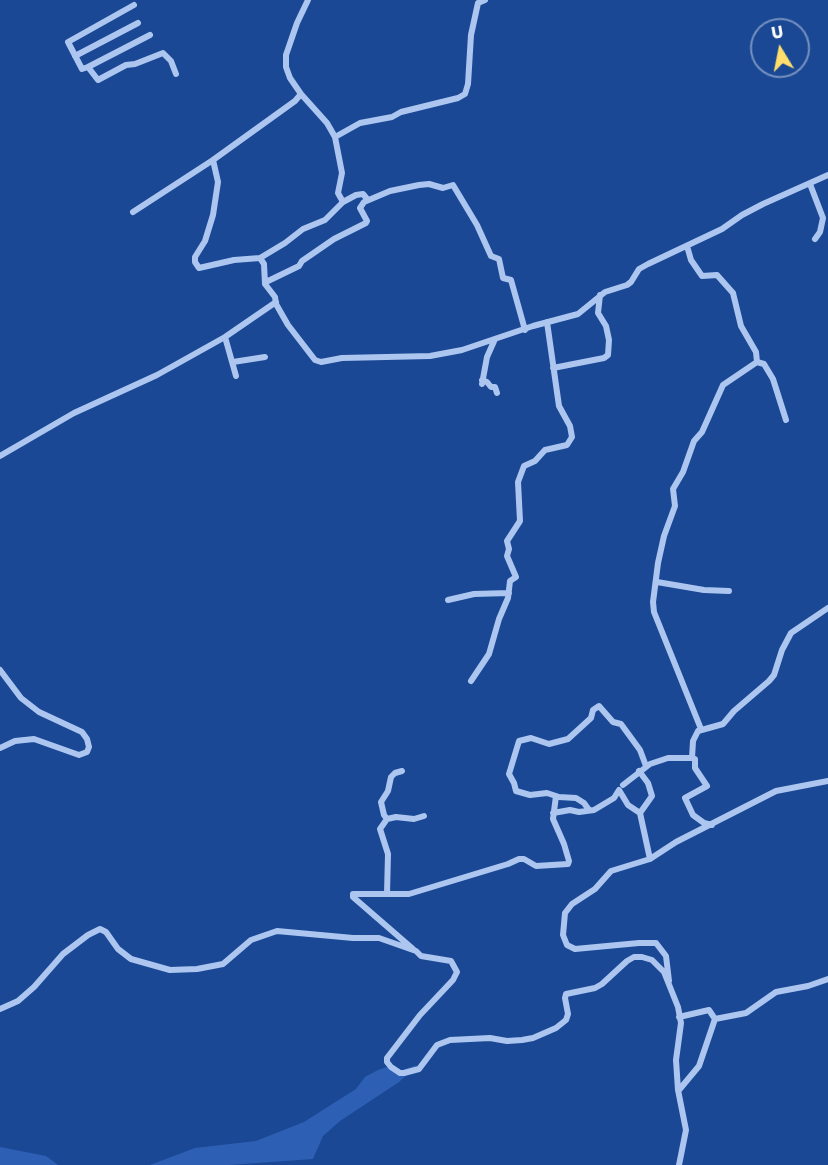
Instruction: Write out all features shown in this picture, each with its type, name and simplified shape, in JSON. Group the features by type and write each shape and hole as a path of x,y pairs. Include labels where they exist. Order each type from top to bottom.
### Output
{"street":[{"path":"308,0 286,55 286,67 290,78 301,94 327,123 335,137 342,173 339,193 343,202"},
{"path":"335,137 360,123 393,117 401,112 458,98 465,94 471,59 470,39 478,3 485,0"},
{"path":"134,5 68,42 75,56 82,69 150,35"},
{"path":"75,56 138,23"},
{"path":"88,67 98,80 126,65 135,64 163,53 171,61 176,74"},
{"path":"133,212 213,160 295,101 301,94"},
{"path":"213,160 218,182 217,193 205,241 195,257 196,267 202,268 234,260 260,258 303,229 324,220 343,202 359,194 364,194 368,200"},
{"path":"260,258 264,264 266,282 288,325 315,360 321,362 342,358 430,356 462,350 578,314 600,295 627,285 639,270 723,229 742,215 763,204 828,176"},
{"path":"266,282 300,266 303,260 333,238 366,224 367,220 360,208 361,204 368,200 390,191 419,184 429,183 443,188 454,185 468,213 477,225 491,256 499,260 503,278 511,280 525,330"},
{"path":"810,184 826,217 815,239"},
{"path":"687,246 691,260 702,276 717,275 734,293 741,326 756,352 757,362"},
{"path":"553,368 609,355 606,326 598,313 600,295"},
{"path":"0,456 74,413 157,375 225,337 276,302"},
{"path":"471,681 489,654 509,593 510,580 516,578 507,557 509,549 507,541 520,521 518,482 524,466 536,461 545,450 567,445 572,437 570,426 559,406 547,322"},
{"path":"225,337 236,376"},
{"path":"495,339 487,357 482,382 495,387 497,393"},
{"path":"233,362 266,357"},
{"path":"757,362 764,364 773,379 786,420"},
{"path":"701,729 654,612 653,602 658,563 662,541 676,504 673,489 683,472 694,442 702,432 723,385 757,362"},
{"path":"657,582 704,590 729,591"},
{"path":"448,600 474,594 509,593"},
{"path":"712,825 704,823 693,815 685,798 707,786 695,768 695,759 692,758 693,741 701,729 722,724 769,681 775,672 784,643 791,633 828,608"},
{"path":"0,670 21,698 39,712 82,732 89,747 87,752 79,755 34,740 15,741 0,748"},
{"path":"589,810 576,798 547,794 526,795 515,790 514,783 509,776 518,743 522,739 549,744 568,739 591,718 593,710 599,706 613,722 621,724 640,750 646,766"},
{"path":"623,785 646,766 668,758 692,758"},
{"path":"387,819 381,802 388,791 392,775 402,771"},
{"path":"639,771 648,783 652,796 640,813"},
{"path":"668,983 666,956 656,943 574,949 567,945 563,935 565,913 572,904 595,889 611,872 650,859 676,842 776,791 828,781"},
{"path":"553,813 594,810 614,798 619,790 628,805 640,813 650,859"},
{"path":"556,796 554,824 567,854 569,861 566,865 536,866 524,859 519,859 404,895 356,893 352,896 422,956 452,961 457,972 453,980 420,1016 387,1058 387,1062 400,1073 418,1069 437,1045 450,1040 490,1038 507,1041 533,1038 556,1028 566,1020 568,1014 566,994 595,988 634,957 652,960 661,968 680,1017 681,1029 676,1060 678,1090 686,1130 680,1165"},
{"path":"387,894 388,854 380,830 387,819 396,817 414,819 424,816"},
{"path":"0,1009 18,1001 34,987 63,954 100,929 106,932 118,949 131,959 170,970 197,969 223,964 251,940 277,931 379,938 416,951"},
{"path":"715,1019 746,1013 776,992 808,986 828,979"},
{"path":"680,1017 709,1010 715,1019"},
{"path":"678,1090 699,1066 715,1019"}],"shaded area":[{"path":"417,1065 399,1082 340,1121 323,1136 313,1159 229,1165 150,1165 195,1148 256,1141 304,1122 356,1089 365,1077 378,1070 387,1067 400,1071"},
{"path":"0,1147 46,1156 58,1165 0,1165"}]}
